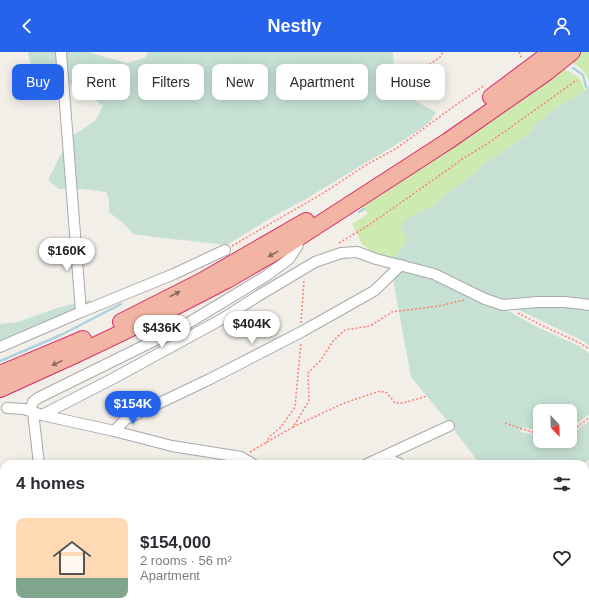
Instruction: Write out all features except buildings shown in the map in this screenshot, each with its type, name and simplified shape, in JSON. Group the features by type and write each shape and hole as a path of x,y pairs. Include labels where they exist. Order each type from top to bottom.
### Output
{"highway":[{"path":"0,374 114,326 202,281 328,208 424,145 498,93 551,52"},
{"path":"0,388 77,354 165,312 227,280 284,247 448,141 547,72 572,52"}],"street":[{"path":"61,52 81,312"},
{"path":"3,410 38,398 180,328 266,276 289,259 297,247 301,237"},
{"path":"0,347 174,274 226,250"},
{"path":"38,414 114,378 222,319 315,262 341,253 357,252 376,259 434,274 480,296 503,304 564,302 589,305"},
{"path":"114,431 126,419 210,379 303,331 374,291 401,265"},
{"path":"38,398 33,402 31,407 38,414 39,460"},
{"path":"3,410 24,409 38,414 172,446 241,457 246,460"},
{"path":"376,460 449,426"}],"lane":[{"path":"386,456 397,460"}],"path":[{"path":"430,64 440,57 443,52"},
{"path":"517,63 521,59 519,52"},
{"path":"335,246 369,225 577,80"},
{"path":"226,250 325,192 366,165 397,148 484,86"},
{"path":"266,443 270,436 281,427 295,407 303,331 300,322 305,268"},
{"path":"293,427 310,401 308,373 321,360 333,341 345,330 370,326 392,312 439,306 480,296"},
{"path":"503,304 542,326 580,343 589,350"},
{"path":"241,457 293,427 344,403 380,391 387,393 395,403 403,403 427,396"},
{"path":"577,426 589,418"},
{"path":"584,422 589,424"},
{"path":"505,423 533,432"}],"green space":[{"path":"28,52 88,52 127,63 145,58 148,52 393,52 394,64 376,64 376,100 414,100 436,112 430,122 407,138 227,245 155,237 133,234 124,224 109,212 109,199 106,192 81,189 59,189 48,180 69,138 95,121 103,106 95,100 130,100 130,64 72,64 72,85 64,81 64,64 30,64"},
{"path":"582,52 589,52 589,82 582,70 570,62"},
{"path":"561,67 580,78 585,91 555,109 534,130 483,165 471,176 446,194 435,205 409,217 407,240 400,252 393,258 376,255 362,244 352,224 368,214 362,206 473,133"},
{"path":"589,85 589,303 502,302 434,268 405,263 393,258 400,252 407,240 400,226 409,217 435,205 446,194 471,176 483,165 534,130 533,126 555,109 585,91"},
{"path":"400,270 429,275 501,307 537,327 579,346 589,353 589,415 577,423 577,404 533,404 533,429 523,427 520,432 533,435 533,448 577,448 577,430 589,421 589,460 477,460 411,377 394,285 394,275"},
{"path":"90,300 93,306 0,346 0,324 18,322 57,308"},
{"path":"513,307 561,307 589,310 589,346 583,341"}],"waterway":[{"path":"573,68 583,75 586,87"},
{"path":"359,212 364,209"},
{"path":"0,361 61,335 121,304"}]}
